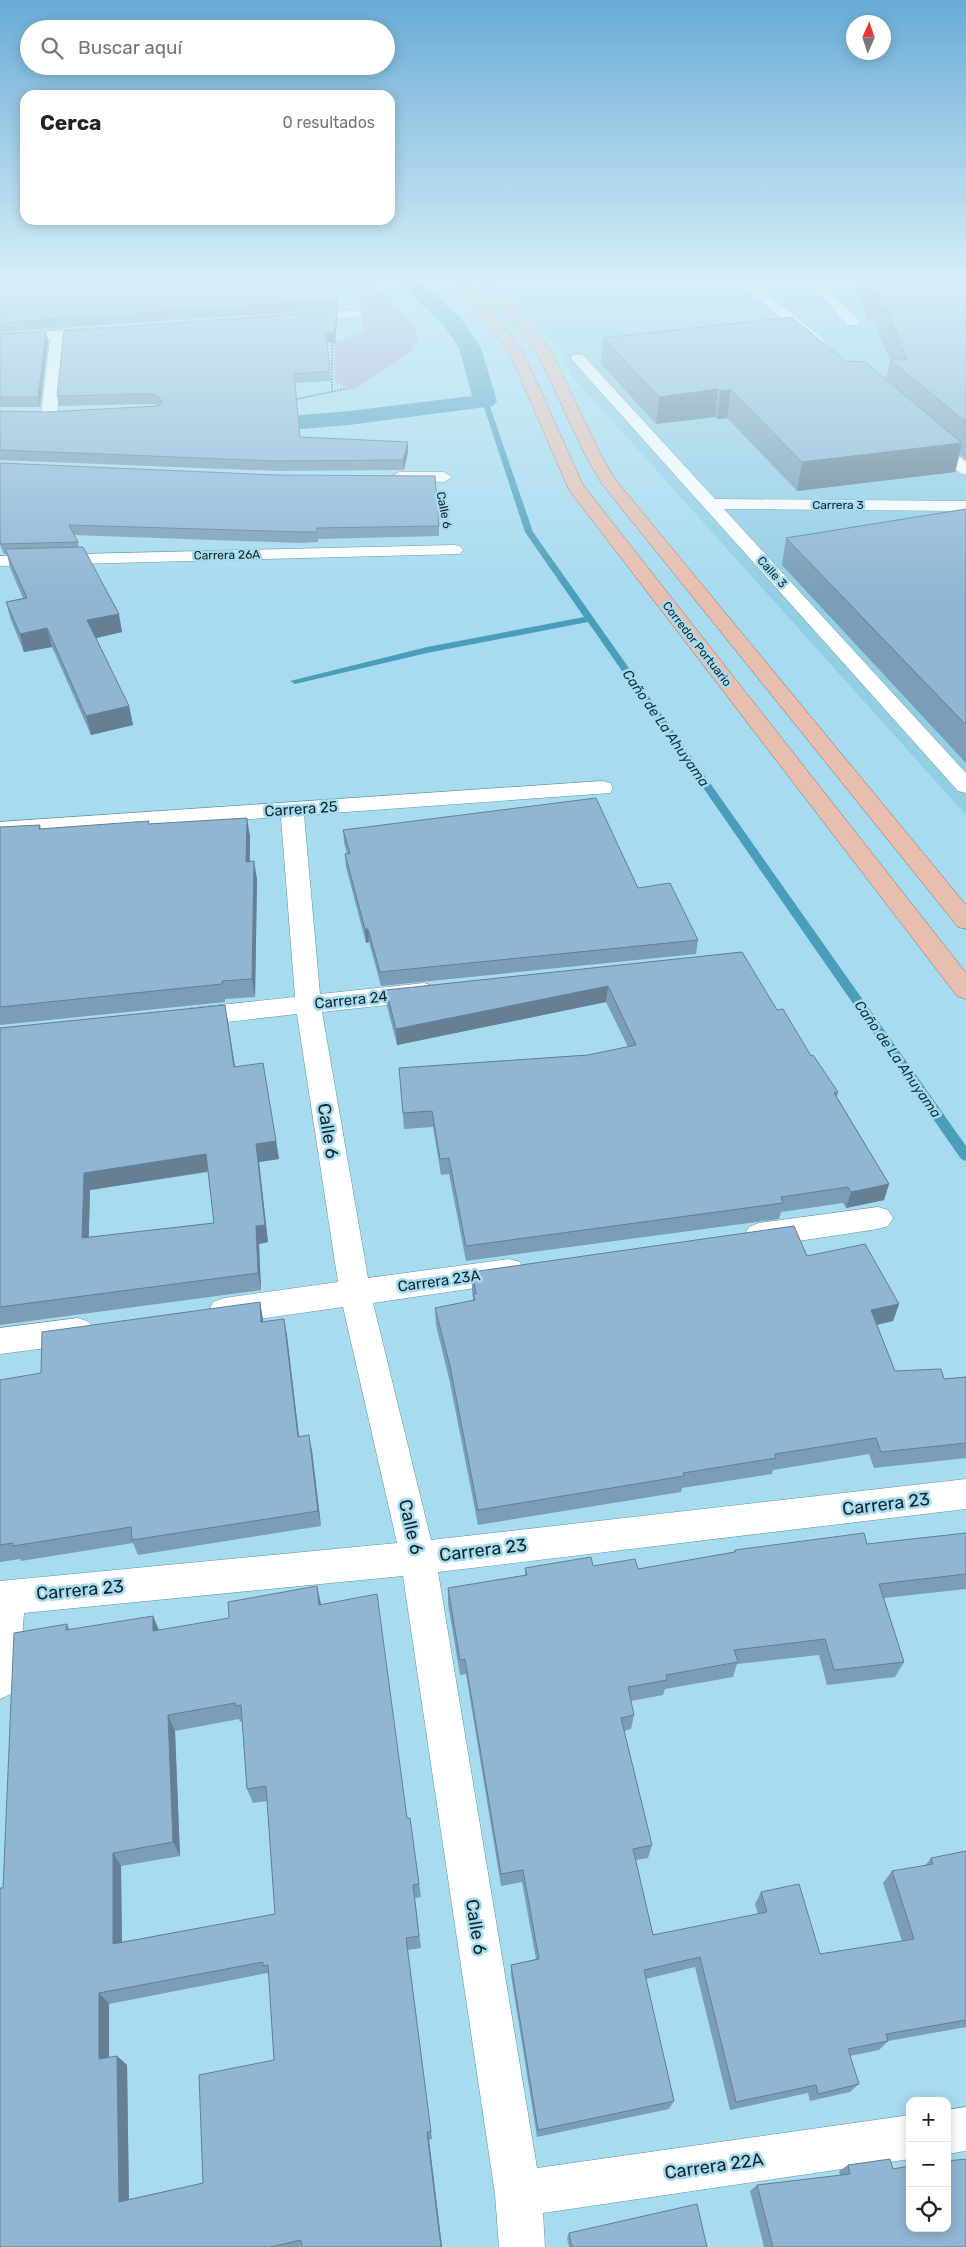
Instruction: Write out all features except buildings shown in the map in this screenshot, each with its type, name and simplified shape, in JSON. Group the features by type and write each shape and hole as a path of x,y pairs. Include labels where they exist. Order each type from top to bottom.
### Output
{"main road":[{"name":"Corredor Portuario","path":"530,386 575,486 966,990"},
{"path":"560,386 593,455 608,480 966,921"}],"street":[{"path":"49,414 52,386"},
{"name":"Calle 3","path":"603,386 966,786"},
{"path":"29,414 68,414"},
{"path":"914,425 966,470"},
{"path":"379,478 444,477"},
{"name":"Carrera 3","path":"711,504 966,506"},
{"name":"Carrera 26A","path":"0,561 449,550"},
{"name":"Carrera 25","path":"0,829 602,788"},
{"name":"Calle 6","path":"292,810 308,1005 355,1293 418,1558 518,2194 522,2247"},
{"name":"Carrera 24","path":"169,1019 446,990"},
{"path":"730,1239 878,1218"},
{"name":"Carrera 23A","path":"197,1314 532,1268"},
{"path":"0,1342 108,1327"},
{"name":"Carrera 23","path":"4,1597 418,1558 966,1494"},
{"path":"0,1680 4,1597"},
{"path":"951,2131 966,2129"},
{"name":"Carrera 22A","path":"518,2194 906,2138"}],"path":[{"path":"332,386 332,392"},
{"path":"286,400 349,388"},
{"name":"Calle 6","path":"426,477 438,483 449,532 449,550"}],"shaded area":[{"path":"344,386 359,386 353,390"},
{"path":"581,386 966,386 966,815"}],"waterway":[{"path":"241,427 349,418 485,401 481,386"},
{"name":"Caño de La Ahuyama","path":"485,401 529,532 966,1156"},
{"path":"295,681 427,650 589,619"}]}
